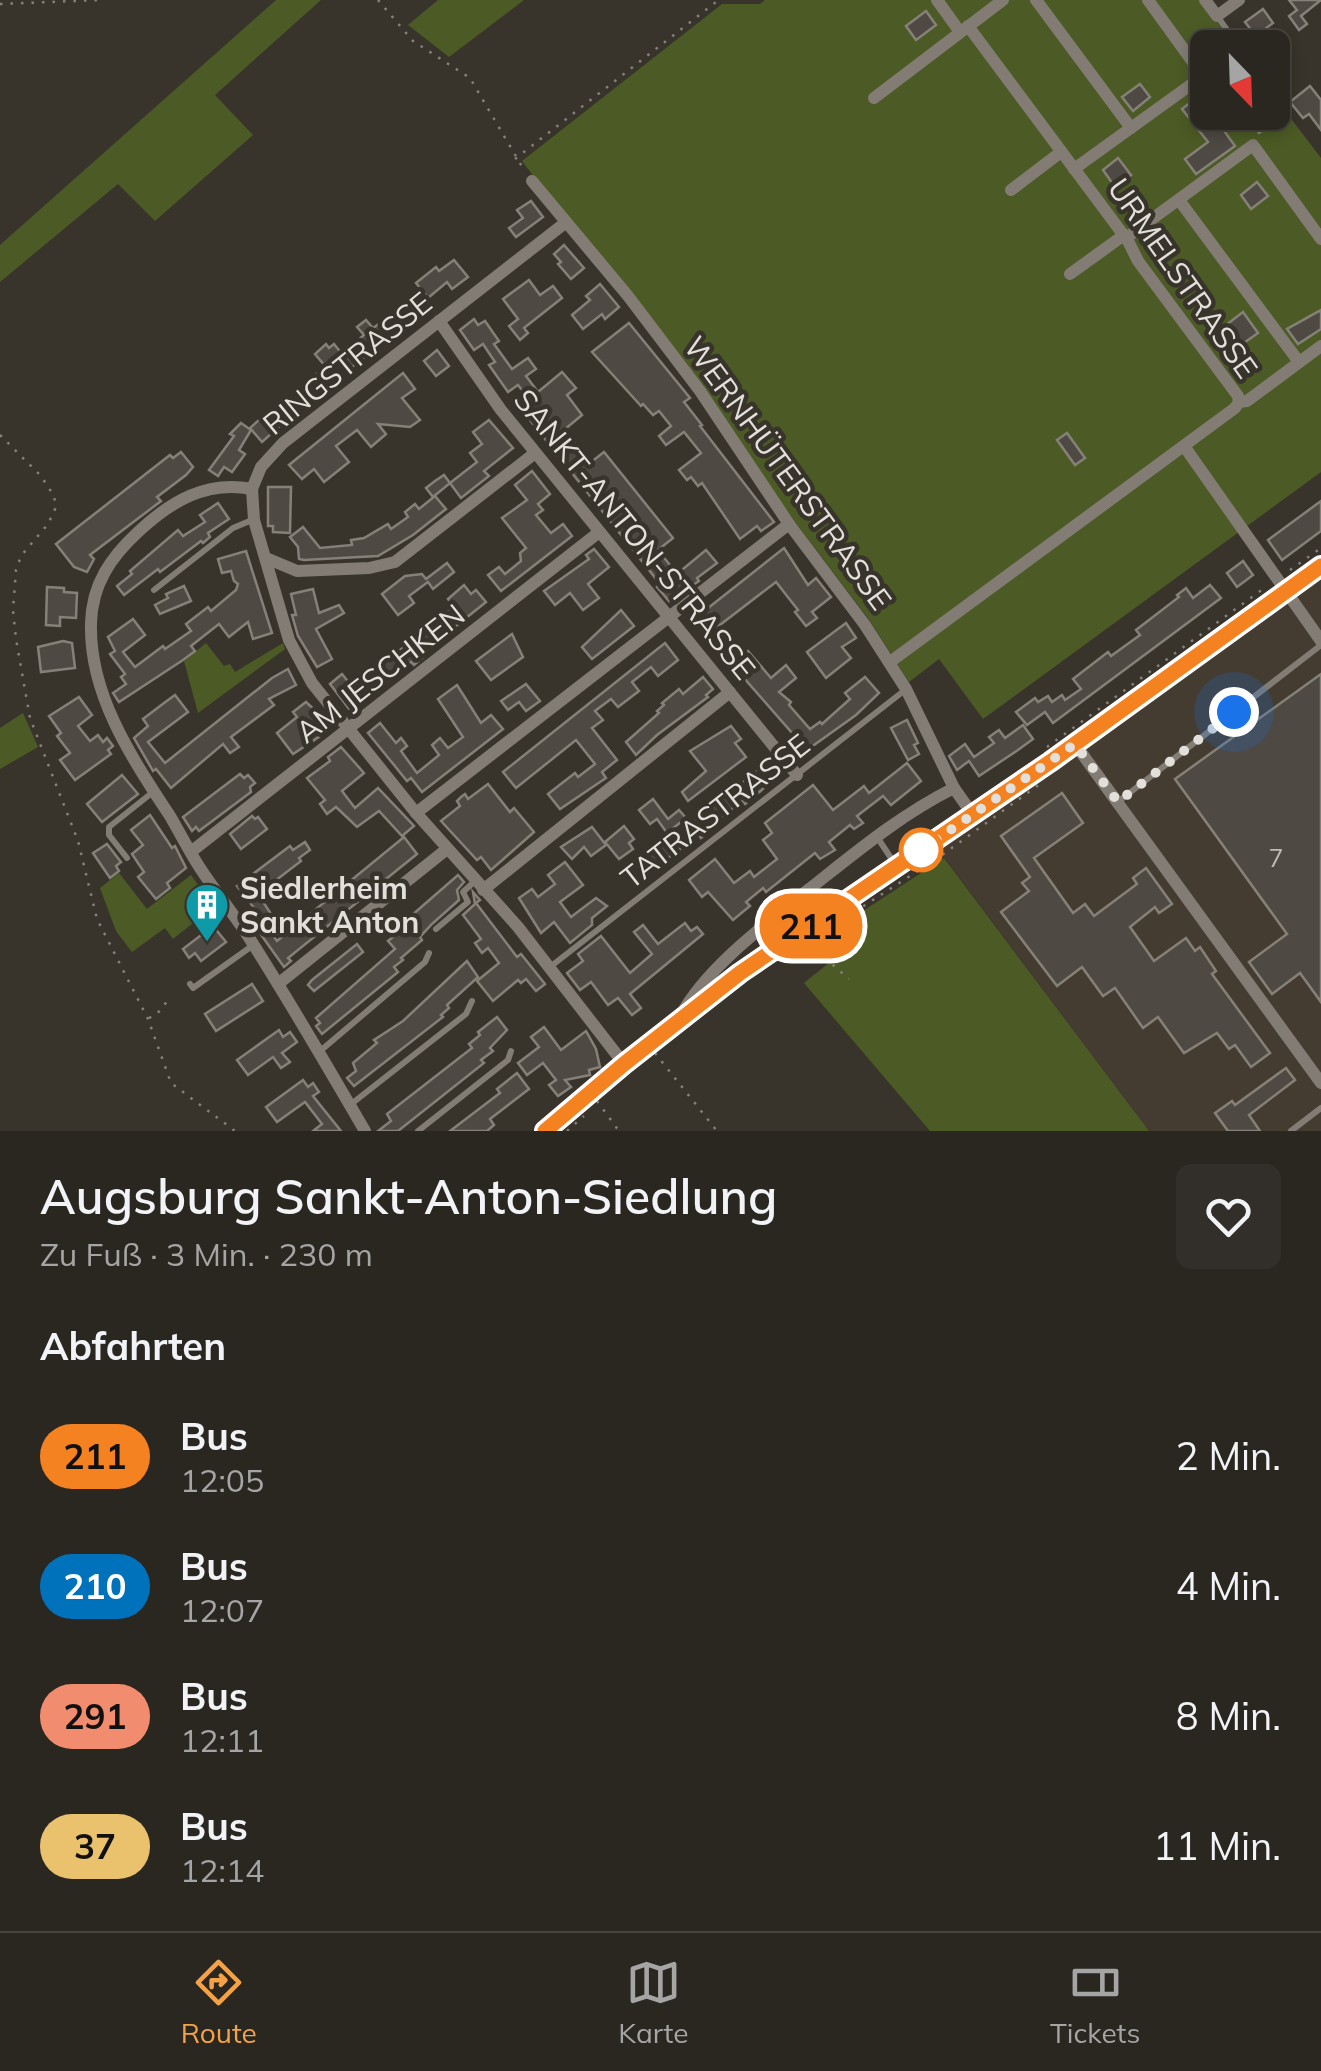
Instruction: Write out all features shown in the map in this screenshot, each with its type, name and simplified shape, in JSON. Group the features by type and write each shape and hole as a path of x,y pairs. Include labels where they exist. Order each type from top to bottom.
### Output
{"street":[{"name":"URMELSTRASSE","path":"890,662 1239,402 1138,261 1125,236 964,29 937,0"},
{"path":"874,98 1003,0"},
{"path":"1036,0 1131,128"},
{"path":"1074,169 1203,76 1148,0"},
{"path":"1205,0 1217,16 1239,0"},
{"path":"1070,274 1253,145 1321,239"},
{"path":"1010,190 1061,152"},
{"name":"WERNHÜTERSTRASSE","path":"532,181 628,296 700,391 789,524 890,662 954,788 977,821"},
{"path":"1178,200 1299,362"},
{"name":"RINGSTRASSE","path":"252,489 262,467 283,443 565,223"},
{"name":"SANKT-ANTON-STRASSE","path":"438,321 598,533 797,775"},
{"path":"1239,402 1247,401 1321,346"},
{"path":"1184,446 1321,643"},
{"path":"266,558 297,571 369,568 395,562 535,453"},
{"path":"365,1131 278,984 122,741 100,680 90,622 98,582 108,563 165,509 213,486 252,489 247,522 266,558 289,640 312,683 446,849 550,967 624,1064"},
{"path":"416,813 789,524"},
{"name":"AM JESCHKEN","path":"192,850 598,533"},
{"path":"545,1131 740,973 896,867 977,821 1282,584 1321,566"},
{"path":"276,587 297,571"},
{"path":"479,886 730,692"},
{"path":"1075,744 1321,1083"},
{"path":"679,1019 690,998 756,931 876,836 954,788"},
{"path":"278,984 446,849"},
{"path":"728,959 740,973"}],"lane":[{"path":"1217,16 1227,30"},
{"path":"154,590 247,522"},
{"path":"1118,802 1321,643"},
{"name":"TATRASTRASSE","path":"550,967 906,689"},
{"path":"127,858 109,835 109,827 154,792"},
{"path":"876,836 896,867"},
{"path":"436,929 468,902 463,892 479,886"},
{"path":"190,984 193,988 253,945"},
{"path":"319,1052 425,962 429,953"},
{"path":"350,1105 466,1014 472,1001"},
{"path":"418,1131 508,1060 511,1051"},
{"path":"1290,1131 1321,1108"}],"path":[{"path":"0,4 100,0"},
{"path":"378,0 413,41 470,78 515,159 532,181"},
{"path":"515,159 716,2"},
{"path":"1243,130 1253,145"},
{"path":"0,435 49,486 56,508 21,556 13,610 24,693 78,840 97,919 148,1019 171,1083 234,1131"},
{"path":"1044,748 1282,584 1321,548"},
{"path":"824,932 977,821"},
{"path":"801,932 824,960 849,979"},
{"path":"148,1019 170,999"},
{"path":"656,1054 717,1131"},
{"path":"609,1094 598,1103 619,1131"},
{"path":"566,1131 588,1112"}],"shaded area":[{"path":"1321,566 1321,1131 1149,1131 933,842"}],"green space":[{"path":"276,0 321,0 215,95 253,135 155,221 118,184 0,282 0,245"},
{"path":"438,0 524,0 449,57 408,25"},
{"path":"765,0 1200,0 1223,30 1190,30 1190,130 1290,130 1290,117 1321,158 1321,472 983,719 939,659 909,682 870,621 522,161 722,4 760,4"},
{"path":"206,643 224,666 230,664 235,672 283,643 285,649 198,713 184,661"},
{"path":"23,713 38,747 0,769 0,728"},
{"path":"944,858 1149,1131 930,1131 804,983 830,962 814,943"},
{"path":"119,873 147,909 191,875 213,907 173,939 165,928 132,952 116,931 100,888"}],"building":[{"path":"1289,0 1321,0 1301,16 1307,24 1299,30 1289,16 1297,10"},
{"path":"1263,9 1273,23 1266,30 1251,30 1245,22"},
{"path":"926,11 936,25 916,40 906,26"},
{"path":"1140,84 1150,97 1133,111 1122,97"},
{"path":"1310,86 1321,100 1321,130 1309,114 1303,118 1290,102"},
{"path":"1190,103 1190,119 1182,109"},
{"path":"1199,130 1223,130 1235,146 1196,174 1185,159 1208,142"},
{"path":"1118,158 1131,175 1115,187 1103,170"},
{"path":"1257,182 1268,196 1251,209 1241,195"},
{"path":"531,201 543,217 516,237 509,228 523,218 517,210"},
{"path":"564,245 584,268 571,279 554,254"},
{"path":"454,260 468,277 452,289 447,282 428,298 416,283 436,267 439,271"},
{"path":"529,280 540,295 553,286 562,298 524,328 528,333 520,340 509,326 518,319 503,299"},
{"path":"600,284 619,307 583,329 572,315 590,300 586,296"},
{"path":"422,293 431,305 352,367 342,354 364,335 357,327 366,320 373,328"},
{"path":"1321,310 1321,329 1298,344 1287,329"},
{"path":"1243,312 1258,333 1231,352 1217,332"},
{"path":"474,319 478,325 485,321 499,341 494,344 512,369 528,358 536,369 526,376 538,392 562,372 576,388 567,395 582,415 564,430 590,463 604,452 673,538 658,550 677,574 706,550 717,563 697,578 699,581 669,601 657,587 660,584 522,410 532,403 518,385 508,392 489,365 495,362 483,344 474,350 460,330"},
{"path":"629,323 690,398 684,402 700,426 774,522 761,531 757,526 740,539 702,483 698,486 691,477 687,480 679,470 701,453 684,432 666,445 659,436 671,426 659,411 653,415 641,406 592,352"},
{"path":"326,344 329,348 334,344 342,354 326,367 315,354"},
{"path":"437,350 449,366 436,376 424,361"},
{"path":"325,367 336,380 321,392 310,379"},
{"path":"403,373 415,389 402,398 420,420 410,427 378,424 386,434 371,447 357,430 336,446 349,462 324,482 314,469 302,479 289,465"},
{"path":"268,412 280,426 262,442 250,428"},
{"path":"489,420 513,448 484,471 489,476 461,498 450,483 477,462 470,453 482,444 473,432"},
{"path":"241,423 251,430 239,450 245,454 232,472 224,467 218,476 209,470"},
{"path":"1067,433 1085,458 1075,465 1057,440"},
{"path":"181,452 193,467 186,475 157,497 161,501 90,555 94,559 87,572 74,567 56,544 170,455 173,458"},
{"path":"532,471 550,494 538,504 543,510 536,515 551,533 563,524 572,536 501,591 488,575 499,567 505,574 521,561 520,553 526,548 502,518 527,500 515,485"},
{"path":"444,475 450,483 433,497 426,488"},
{"path":"268,487 291,487 290,533 273,532 273,526 268,526"},
{"path":"435,496 446,509 378,556 299,559 298,547 290,537 303,527 320,548 352,545 351,540 364,538 388,524 391,529 408,517 405,512 415,504 419,509"},
{"path":"1321,501 1321,531 1282,560 1268,540"},
{"path":"218,503 229,519 208,533 210,537 203,543 160,572 158,569 124,595 117,586 132,574 130,571 178,530 183,536 205,522 200,515"},
{"path":"784,548 808,585 816,578 831,597 812,612 817,618 806,626 776,582 716,628 731,647 735,644 744,655 748,651 771,678 786,665 796,678 779,692 810,729 822,724 850,699 845,693 865,677 879,693 807,750 693,620"},
{"path":"594,549 609,567 588,584 599,598 583,610 570,593 555,605 544,591 589,559 586,555"},
{"path":"246,551 272,633 253,639 248,622 229,637 219,624 191,646 195,651 119,702 113,693 126,684 121,677 125,674 110,654 115,651 108,637 133,619 145,635 123,652 135,667 163,646 165,649 191,631 186,624 208,607 211,611 236,590 238,584 231,571 222,573 218,559"},
{"path":"1243,561 1253,575 1237,587 1227,573"},
{"path":"447,563 454,572 433,589 428,582 409,596 414,603 398,615 382,594 405,576 422,574 426,579"},
{"path":"464,585 471,594 476,590 486,602 421,654 423,657 414,665 411,662 380,686 370,674 454,607 448,599"},
{"path":"1210,585 1221,598 1053,723 1045,712 1027,725 1016,712 1035,698 1038,702 1048,696 1052,702 1062,695 1065,700 1081,689 1073,679 1108,652 1111,656 1140,635 1136,630 1177,595 1186,588 1193,598"},
{"path":"184,586 191,601 160,614 155,605 168,598 166,594"},
{"path":"47,587 77,593 76,618 60,617 60,626 46,625"},
{"path":"313,589 319,613 339,605 344,613 316,629 332,659 317,667 298,636 292,615 296,615 291,594"},
{"path":"621,610 634,626 592,659 582,647"},
{"path":"846,623 856,638 842,647 851,658 826,678 807,652"},
{"path":"512,634 523,657 491,680 476,661"},
{"path":"63,641 72,643 75,668 41,672 38,647"},
{"path":"665,643 678,660 658,676 651,667 632,682 639,691 618,707 611,699 595,711 603,720 592,728 617,760 602,772 606,778 560,809 548,794 575,773 578,777 595,764 576,740 516,788 503,772"},
{"path":"288,669 296,685 269,699 274,705 231,737 239,747 230,753 223,744 171,788 156,769 153,771 134,738 148,726 143,719 164,703 175,695 188,712 148,742 165,763"},
{"path":"342,674 363,700 350,710 330,684"},
{"path":"1321,674 1321,1002 1300,973 1272,994 1249,962 1287,934 1175,779"},
{"path":"703,677 713,689 708,697 636,755 626,742 659,713 662,703 679,689 683,694"},
{"path":"526,684 540,701 526,711 519,702 508,710 501,701"},
{"path":"457,685 481,723 491,715 503,729 422,792 411,778 407,781 368,733 380,723 396,743 401,738 407,746 401,751 417,773 439,755 432,745 440,738 448,748 463,737 438,699"},
{"path":"79,697 92,715 78,726 90,741 98,735 113,746 108,750 111,754 75,780 60,760 70,753 49,716"},
{"path":"306,702 319,714 318,719 328,731 293,754 277,733 297,717 293,712"},
{"path":"907,720 919,754 908,760 891,728"},
{"path":"1023,725 1033,739 979,776 969,761 957,770 949,756 965,744 974,757 994,743 989,737 999,730 1005,738"},
{"path":"731,726 741,739 735,743 746,757 688,801 682,792 706,771 690,751"},
{"path":"341,747 364,773 342,791 355,808 378,788 414,826 402,836 379,811 357,827 336,807 327,814 320,804 325,800 307,778"},
{"path":"907,763 921,781 891,805 883,796 857,816 863,823 854,829 850,825 829,842 835,850 820,859 815,853 766,892 763,888 733,920 708,892 702,897 689,880 715,859 734,883 750,871 754,877 777,859 763,840 772,833 765,823 813,785 833,810 864,786 869,793"},
{"path":"762,767 773,778 770,783 712,824 714,828 701,838 691,824"},
{"path":"240,774 244,778 248,775 255,783 251,792 199,831 196,827 192,831 183,817"},
{"path":"122,775 138,794 102,822 87,804"},
{"path":"488,784 510,812 514,808 534,832 491,870 441,821 460,806 457,801 461,797 465,794 468,799"},
{"path":"1062,793 1083,823 1034,858 1073,913 1085,904 1094,916 1137,884 1133,878 1146,868 1172,904 1159,913 1155,907 1130,927 1154,961 1186,938 1195,951 1200,947 1216,971 1212,974 1270,1053 1251,1067 1235,1045 1229,1049 1217,1033 1184,1053 1158,1017 1143,1028 1115,988 1103,996 1082,967 1057,986 1001,912 1029,891 1022,883 1030,877 1001,836"},
{"path":"653,799 668,819 679,810 686,818 667,833 657,819 650,824 639,810"},
{"path":"150,815 172,848 175,846 186,868 167,883 170,888 156,899 138,877 144,872 132,854 143,845 131,830"},
{"path":"252,816 258,817 267,829 241,849 230,834"},
{"path":"624,826 634,839 629,843 633,849 619,859 605,842"},
{"path":"592,827 606,845 591,856 584,847 572,859 561,847"},
{"path":"404,837 417,854 288,958 291,961 284,967 257,929 265,924 277,941"},
{"path":"671,837 680,849 651,871 643,860"},
{"path":"305,842 310,850 299,858 301,861 258,894 273,917 265,922 237,886 290,846 293,850"},
{"path":"107,844 121,862 116,866 119,871 110,878 93,853"},
{"path":"565,862 583,885 560,902 571,917 596,898 607,906 570,943 554,922 541,933 519,898 532,889 538,897 555,884 548,875"},
{"path":"458,875 464,882 457,890 459,900 401,958 394,967 398,972 322,1034 316,1018 395,949 388,941"},
{"path":"473,892 480,900 476,903 517,957 521,954 545,984 536,991 526,979 521,983 518,980 493,1001 477,981 499,963 488,948 482,953 475,943 481,939 463,915 475,904"},
{"path":"685,923 691,931 697,927 703,934 630,994 641,1008 632,1015 618,998 608,1005 591,982 580,990 567,973 583,961 578,954 601,936 630,973 652,954 634,932 643,925 658,944"},
{"name":"Siedlerheim Sankt Anton","path":"213,926 226,942 201,961 195,953 189,958 183,949"},
{"path":"357,944 363,952 314,991 308,985 312,980"},
{"path":"467,961 478,977 447,1005 443,1017 354,1086 347,1078 356,1071 353,1063 377,1043 374,1040 403,1021"},
{"path":"252,984 263,1001 216,1031 205,1014"},
{"path":"497,1017 507,1030 490,1048 493,1051 481,1060 484,1063 398,1131 378,1131 391,1121 387,1114 472,1048 469,1044 480,1035 478,1032"},
{"path":"544,1027 561,1050 586,1031 600,1067 589,1070 590,1075 565,1080 571,1087 558,1096 549,1085 556,1080 543,1063 527,1075 518,1063 539,1047 531,1037"},
{"path":"279,1030 283,1037 290,1032 297,1042 282,1053 290,1062 281,1068 273,1057 248,1075 237,1060"},
{"path":"1286,1068 1295,1080 1249,1115 1260,1131 1228,1131 1215,1113 1232,1101 1235,1105"},
{"path":"517,1073 529,1089 490,1119 494,1125 487,1131 450,1131 500,1093 497,1089"},
{"path":"303,1080 308,1087 313,1083 319,1092 313,1096 341,1131 313,1131 322,1124 305,1102 277,1122 266,1107"}],"bus line":[{"name":"211","path":"545,1131 740,973 1050,762 1321,566"}],"place":[{"name":"Siedlerheim Sankt Anton","path":"207,943"}],"route":[{"path":"921,850 914,855 1075,744 1118,802 1234,712"}]}
